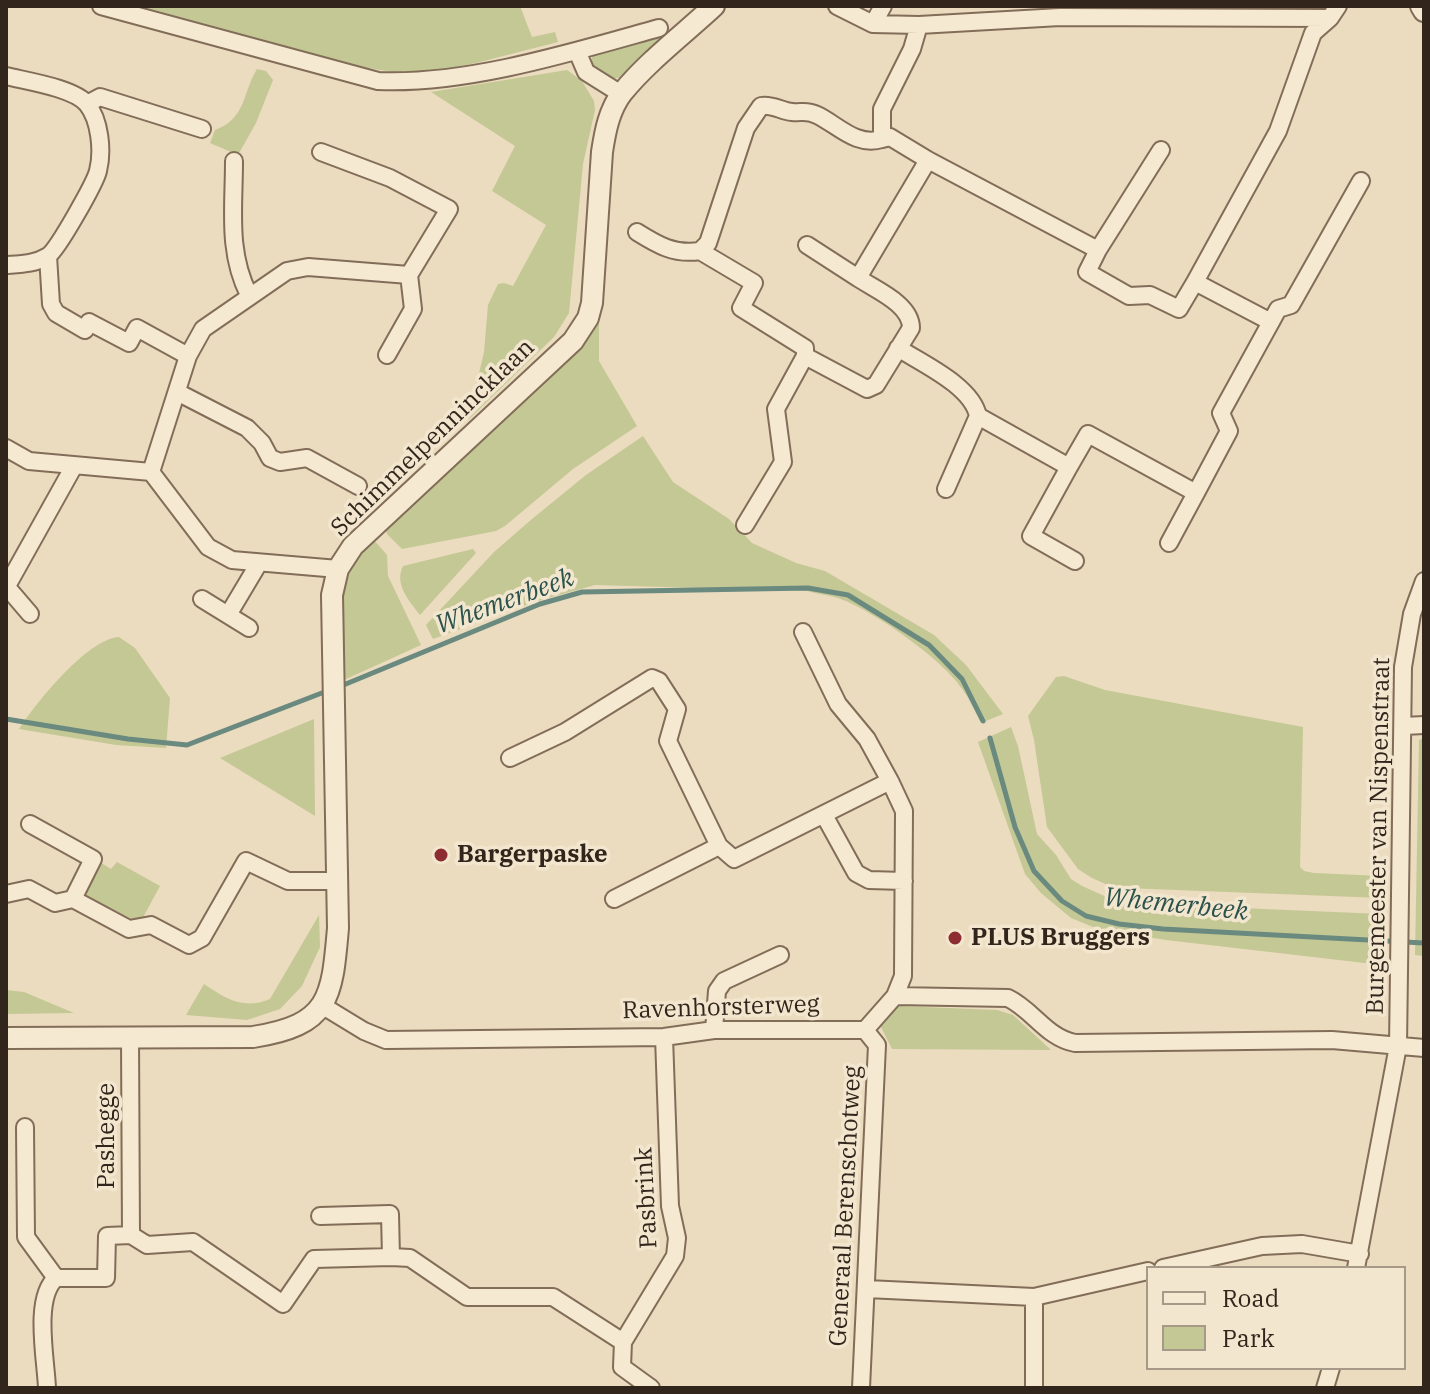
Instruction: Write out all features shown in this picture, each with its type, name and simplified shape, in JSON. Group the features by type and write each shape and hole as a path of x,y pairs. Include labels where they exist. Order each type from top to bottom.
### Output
{"street":[{"path":"101,6 378,81 408,83 476,73 577,51 659,28"},
{"name":"Schimmelpennincklaan","path":"323,1006 334,979 338,928 332,595 338,569 353,546 573,341 588,318 592,303 605,130 621,94 714,6"},
{"path":"837,6 873,24 919,25 1060,11 1195,15 1334,12"},
{"path":"873,24 883,6"},
{"path":"1161,150 1087,272 1129,296 1150,295 1179,309 1278,131 1313,33 1334,12"},
{"path":"882,139 882,109 912,49 919,25"},
{"path":"577,51 586,72 621,94"},
{"path":"6,76 71,93 87,104 98,127 100,145 98,172 56,249 31,264 6,265"},
{"path":"87,104 100,97 202,129"},
{"path":"637,232 667,250 685,253 700,251 708,243 746,128 761,106 769,104 793,113 805,110 848,135 873,142 890,137 1098,250"},
{"path":"321,152 390,178 449,209 409,275 413,309 387,355"},
{"path":"858,278 928,160"},
{"path":"234,161 234,250 238,273 249,295"},
{"path":"1169,543 1229,431 1221,413 1278,309 1291,305 1361,181"},
{"path":"805,356 867,389 876,385 911,328 911,318 904,309 807,245"},
{"path":"700,251 754,283 741,308 805,348 805,356 776,409 783,462 745,525"},
{"path":"48,256 51,304 56,313 85,330 89,322 129,343 137,328 188,356"},
{"path":"151,472 188,356 203,329 287,271 308,267 409,275"},
{"path":"1195,282 1271,322"},
{"path":"898,348 967,393 976,405 978,416 946,489"},
{"path":"177,392 247,428 262,443 270,458 280,462 307,458 358,486"},
{"path":"978,416 1069,467"},
{"path":"1075,561 1031,536 1088,434 1196,493"},
{"path":"6,448 29,461 151,472 208,547 232,560 338,569"},
{"path":"30,614 6,586 74,466"},
{"path":"228,615 259,563"},
{"name":"Burgemeester van Nispenstraat","path":"1358,1261 1398,1046 1402,931 1403,667 1412,614 1424,581"},
{"path":"202,599 249,628"},
{"path":"803,632 838,704 867,739 904,811 903,976 895,996 865,1030"},
{"path":"510,758 565,732 652,678 659,681 677,709 668,741 719,846 734,859 890,781"},
{"path":"1404,726 1424,725"},
{"path":"824,815 856,873 869,880 904,881"},
{"path":"30,824 93,859 73,899"},
{"path":"614,899 719,846"},
{"path":"6,894 29,889 55,903 73,899 129,929 151,925 189,945 202,938 246,861 288,881 337,881"},
{"path":"714,1030 717,991 724,981 780,955"},
{"path":"895,996 1008,998 1022,1005 1060,1041 1075,1043 1332,1040 1424,1048"},
{"path":"6,1038 253,1037 281,1033 304,1023 323,1006"},
{"name":"Ravenhorsterweg","path":"323,1006 364,1031 386,1040 664,1037 714,1030 865,1030"},
{"name":"Generaal Berenschotweg","path":"861,1388 877,1045 865,1030"},
{"name":"Pashegge","path":"130,1037 131,1235"},
{"name":"Pasbrink","path":"623,1342 675,1256 677,1238 670,1206 664,1037"},
{"path":"25,1127 26,1237 56,1278"},
{"path":"320,1216 390,1214 391,1257"},
{"path":"47,1388 43,1302 50,1284 56,1278 106,1278 107,1236 131,1235 147,1245 193,1242 283,1304 314,1259 391,1257 410,1258 467,1297 553,1297 623,1342 622,1367 651,1388"},
{"path":"1172,1266 1262,1246 1302,1244 1358,1261"},
{"path":"867,1289 1034,1297 1146,1271"},
{"path":"1034,1297 1034,1388"}],"green space":[{"path":"126,6 520,6 532,37 555,32 558,42 476,63 407,74 328,62"},
{"path":"666,34 619,78 609,78 592,69 592,55 601,47"},
{"path":"257,69 266,71 273,80 256,123 238,155 210,143 215,130 233,119 238,112"},
{"path":"567,70 582,81 594,101 595,110 583,164 569,313 554,337 468,420 484,352 488,305 498,284 513,286 546,225 492,191 515,146 431,92"},
{"path":"599,317 599,361 637,426 573,469 496,531 402,549 387,534 385,527 580,345"},
{"path":"643,436 673,482 729,519 752,543 796,563 825,571 934,635 966,665 1003,714 981,723 954,678 906,637 852,604 807,591 595,585 534,602 433,639 426,625 494,552 586,475"},
{"path":"373,539 387,555 388,576 421,645 344,680 342,605 345,587 360,555"},
{"path":"473,549 476,553 420,615 402,586 403,566"},
{"path":"119,637 135,648 170,698 166,748 116,745 19,729 37,704 78,660 106,640"},
{"path":"1064,676 1105,690 1303,727 1300,867 1314,873 1382,876 1382,898 1125,888 1110,886 1078,869 1047,827 1028,716 1056,677"},
{"path":"314,719 315,816 220,758"},
{"path":"1011,727 1037,834 1056,855 1071,879 1120,903 1382,914 1382,965 1166,940 1098,929 1071,918 1041,893 1025,874 978,742"},
{"path":"1424,738 1424,956 1415,955 1419,740"},
{"path":"98,861 111,869 117,862 160,886 140,923 82,894"},
{"path":"319,915 320,947 302,986 280,1009 247,1020 186,1015 204,984 243,1003 270,999"},
{"path":"6,990 24,992 74,1013 6,1014"},
{"path":"899,1006 997,1010 1013,1015 1051,1050 892,1049 880,1025"}],"waterway":[{"name":"Whemerbeek","path":"341,686 540,604 582,592 808,588 848,595 929,645 962,679 983,721"},
{"name":"Whemerbeek","path":"6,719 128,739 187,745 327,691"},
{"name":"Whemerbeek","path":"990,738 1015,827 1034,871 1062,901 1086,916 1163,929 1424,943"}],"place":[{"name":"Bargerpaske","path":"441,855"},
{"name":"PLUS Bruggers","path":"955,938"}]}
